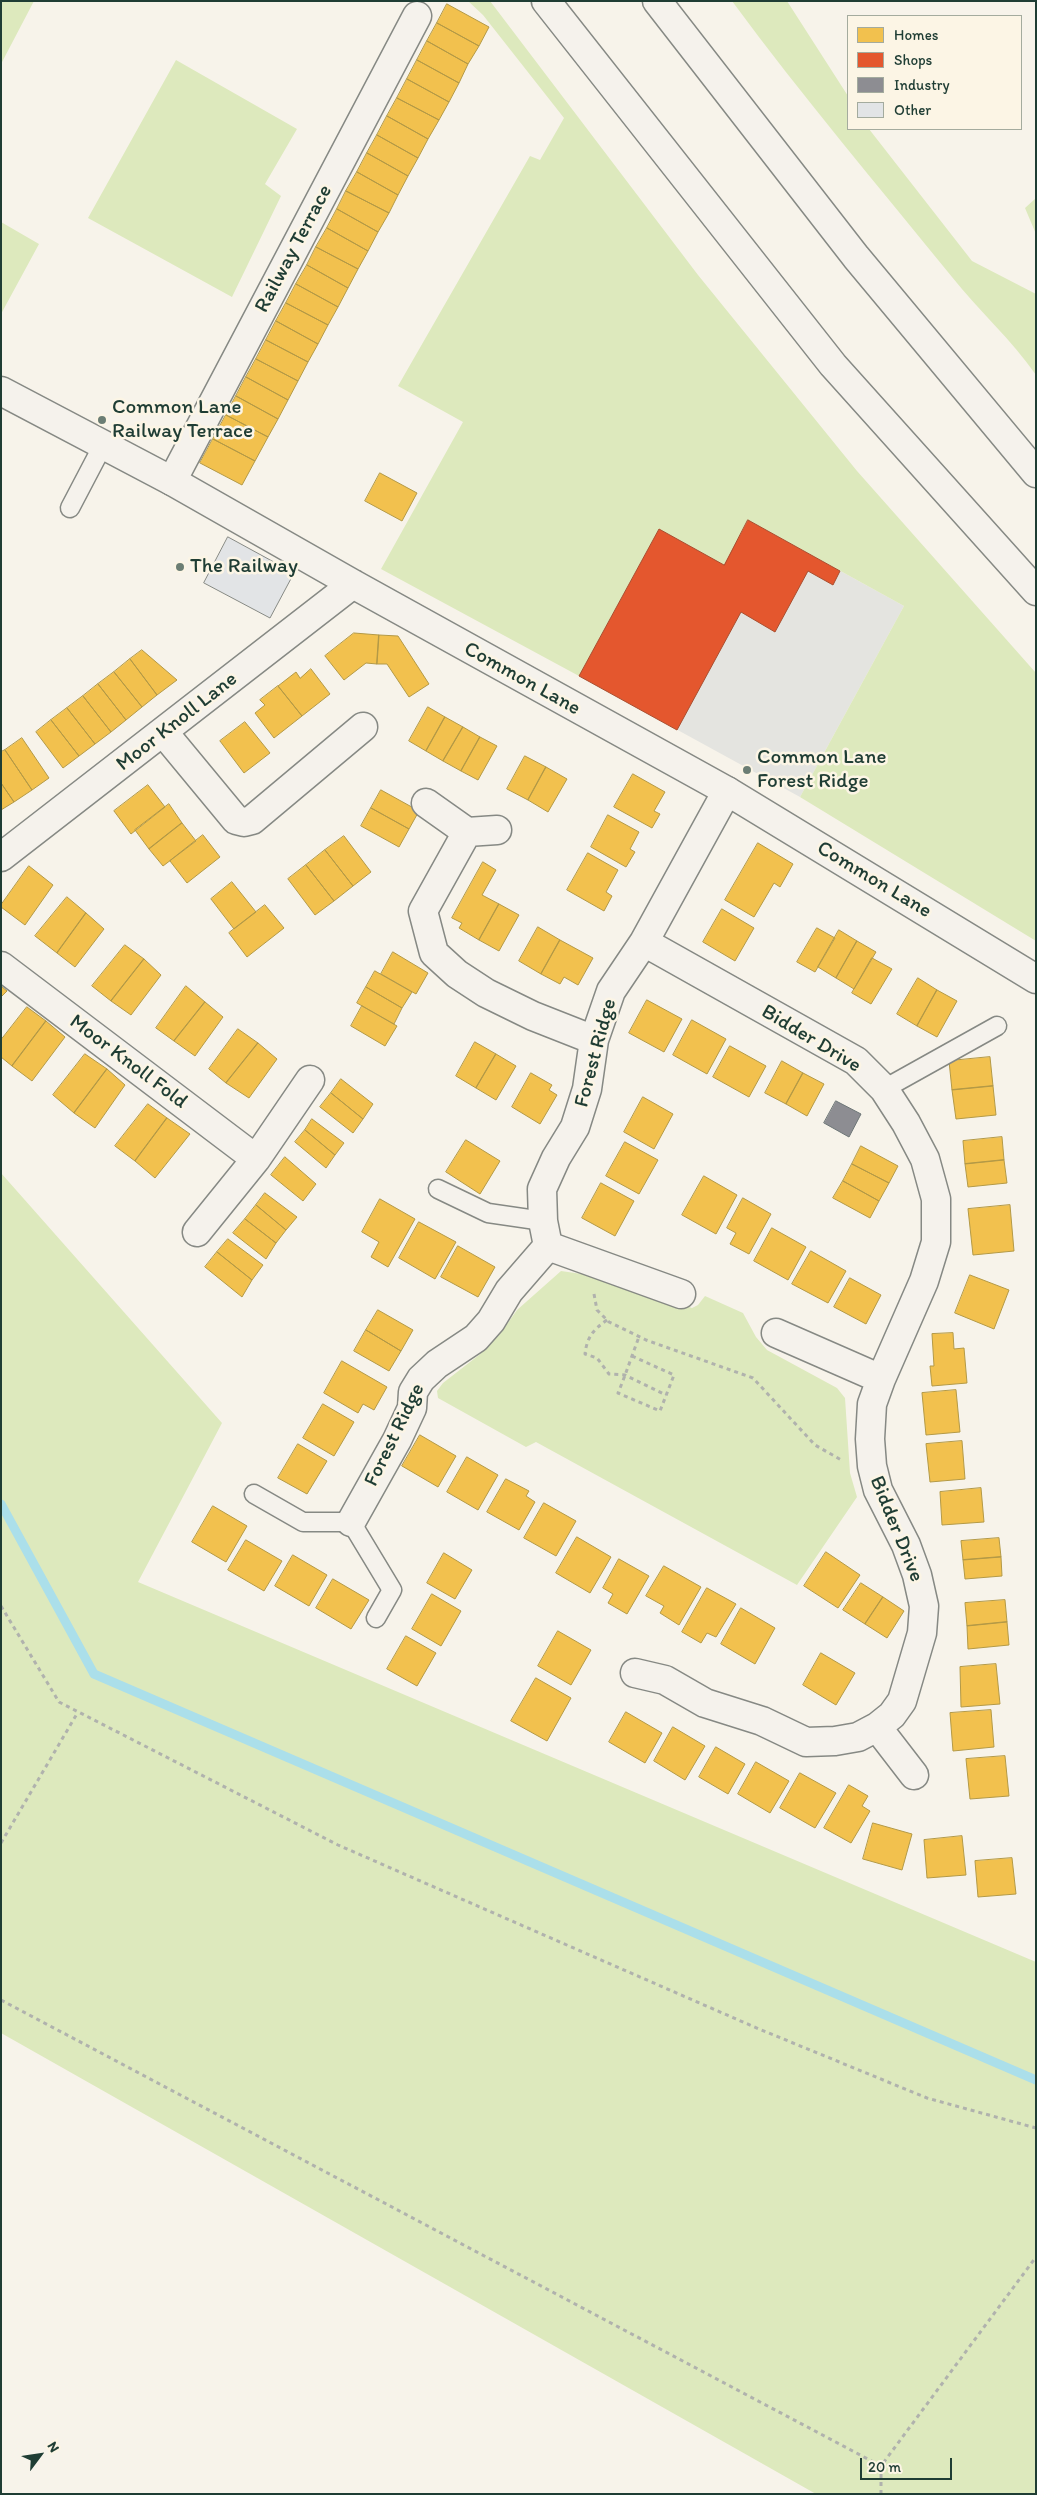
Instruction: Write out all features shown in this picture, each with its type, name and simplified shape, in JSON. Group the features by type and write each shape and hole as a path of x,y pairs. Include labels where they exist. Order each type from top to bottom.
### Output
{"main road":[{"path":"546,1 834,365 1036,591"},
{"path":"657,1 862,264 1036,473"},
{"name":"Railway Terrace","path":"172,481 417,16"},
{"name":"Common Lane","path":"1,392 172,481 353,584 727,791 1036,979"},
{"name":"Moor Knoll Lane","path":"1,857 164,733 353,584"},
{"path":"164,733 236,820 244,822 252,820 363,727"},
{"name":"Forest Ridge","path":"351,1522 398,1440 412,1408 414,1392 421,1379 437,1364 476,1338 491,1320 546,1233 542,1189 556,1158 575,1127 587,1089 594,1040 612,992 644,942 727,791"},
{"path":"426,803 467,832 497,830"},
{"path":"467,832 423,911 434,953 457,974 486,994 533,1016 594,1040"},
{"name":"Bidder Drive","path":"635,1673 665,1680 705,1702 762,1721 806,1742 835,1741 858,1737 878,1727 892,1715 902,1701 922,1633 924,1606 917,1575 906,1545 878,1490 871,1462 872,1404 924,1281 936,1242 936,1199 925,1159 906,1122 884,1089 856,1061 644,942"},
{"name":"Moor Knoll Fold","path":"1,966 256,1159"},
{"path":"197,1232 256,1159 310,1080"},
{"path":"546,1233 600,1264 681,1294"},
{"path":"776,1333 881,1379"},
{"path":"878,1727 914,1775"}],"lane":[{"path":"70,508 103,445"},
{"path":"884,1089 997,1026"},
{"path":"438,1189 488,1213 546,1233"},
{"path":"254,1494 303,1522 351,1522 392,1590 376,1618"}],"path":[{"path":"600,1264 594,1291 597,1310 608,1320 640,1337 753,1378 815,1445 847,1462 871,1462"},
{"path":"608,1320 590,1334 586,1342 585,1354 597,1358 609,1374 625,1375 666,1395"},
{"path":"632,1356 674,1375 660,1411 618,1393 632,1356 640,1337"},
{"path":"1,1606 59,1702 338,1845 600,1961 927,2098 1036,2128"},
{"path":"1,1843 78,1712"},
{"path":"1,2000 881,2466"},
{"path":"881,2494 881,2466 1036,2256"}],"shaded area":[{"path":"748,520 904,606 800,797 579,676 659,529"}],"green space":[{"path":"1,1 34,1 1,64"},
{"path":"468,1 490,1 698,275 857,471 1036,673 1036,941 800,797 904,606 748,520 724,565 659,529 579,676 381,569 463,422 398,386 530,156 540,160 564,118 483,15"},
{"path":"732,1 787,1 847,94 847,130 870,130 972,261 1036,294 1036,375 1017,350 962,290"},
{"path":"176,60 297,129 265,184 281,196 232,297 88,218"},
{"path":"1036,198 1036,234 1025,208"},
{"path":"1,222 39,244 1,314"},
{"path":"1,1173 222,1423 138,1582 1036,1962 1036,2494 816,2494 1,2033"},
{"path":"561,1271 603,1277 692,1308 698,1305 705,1296 743,1313 756,1337 767,1350 837,1388 845,1398 850,1473 857,1497 797,1585 536,1442 526,1447 438,1398 437,1391 443,1383 479,1355 500,1334 517,1310"}],"building: Homes":[{"path":"447,4 489,27 479,46 437,23"},
{"path":"437,23 479,46 468,64 427,41"},
{"path":"427,41 468,64 459,83 417,60"},
{"path":"417,60 459,83 449,102 407,79"},
{"path":"407,79 449,102 439,120 397,98"},
{"path":"397,98 439,120 428,139 387,116"},
{"path":"387,116 428,139 418,158 377,135"},
{"path":"377,135 418,158 408,176 367,153"},
{"path":"367,153 408,176 398,195 357,172"},
{"path":"357,172 398,195 389,213 346,191"},
{"path":"346,191 389,213 378,232 337,209"},
{"path":"337,209 378,232 368,251 327,228"},
{"path":"327,228 368,251 358,269 316,247"},
{"path":"316,247 358,269 348,288 307,265"},
{"path":"307,265 348,288 338,307 296,284"},
{"path":"296,284 338,307 328,325 286,303"},
{"path":"286,303 328,325 318,344 276,321"},
{"path":"276,321 318,344 308,362 266,340"},
{"path":"266,340 308,362 298,381 256,359"},
{"path":"256,359 298,381 288,400 246,377"},
{"path":"246,377 288,400 278,419 236,396"},
{"path":"236,396 278,419 268,437 226,415"},
{"path":"226,415 268,437 255,461 213,439"},
{"path":"213,439 255,461 242,485 200,463"},
{"path":"380,473 417,493 402,521 365,501"},
{"path":"354,633 379,635 377,664 366,663 344,680 325,656"},
{"path":"379,635 398,636 429,684 409,697 387,664 377,664"},
{"path":"142,650 177,680 157,695 130,659"},
{"path":"130,659 157,695 142,707 114,672"},
{"path":"311,669 330,694 302,716 278,686 296,672 300,678"},
{"path":"114,672 142,707 126,720 98,684"},
{"path":"98,684 126,720 111,732 83,696"},
{"path":"278,686 302,716 274,738 255,713 265,705 260,700"},
{"path":"83,696 111,732 95,744 67,708"},
{"path":"428,707 445,717 426,751 409,741"},
{"path":"67,708 95,744 79,756 51,720"},
{"path":"445,717 463,727 443,761 426,751"},
{"path":"51,720 79,756 63,768 36,732"},
{"path":"245,722 270,753 244,773 220,741"},
{"path":"463,727 480,737 461,771 443,761"},
{"path":"480,737 497,746 478,780 461,771"},
{"path":"22,738 49,778 32,790 5,750"},
{"path":"5,750 32,790 14,802 1,783 1,752"},
{"path":"525,756 546,767 528,800 507,789"},
{"path":"546,767 567,779 548,812 528,800"},
{"path":"633,774 665,792 654,811 660,814 652,828 614,807"},
{"path":"1,783 14,802 1,810"},
{"path":"148,785 165,807 131,834 114,811"},
{"path":"381,790 419,811 409,829 371,808"},
{"path":"169,804 182,823 149,849 135,830"},
{"path":"371,808 409,829 399,847 361,826"},
{"path":"608,815 639,832 630,849 635,852 626,867 591,847"},
{"path":"182,823 196,841 163,866 149,849"},
{"path":"203,835 220,857 187,883 170,861"},
{"path":"344,836 371,872 353,886 325,850"},
{"path":"758,843 793,864 780,887 774,883 754,917 725,900"},
{"path":"325,850 353,886 334,901 306,865"},
{"path":"588,853 618,870 606,892 612,896 604,911 567,890"},
{"path":"483,862 496,870 482,895 499,904 479,940 459,928 462,923 452,918"},
{"path":"306,865 334,901 315,915 288,879"},
{"path":"29,866 53,885 25,925 1,907 1,905"},
{"path":"232,882 256,912 234,929 211,899"},
{"path":"67,897 86,913 57,953 35,936"},
{"path":"499,904 519,915 499,951 479,940"},
{"path":"265,905 284,928 247,957 229,933"},
{"path":"722,909 754,928 735,961 703,942"},
{"path":"86,913 104,929 75,967 57,953"},
{"path":"538,927 560,940 541,974 519,961"},
{"path":"817,928 835,938 815,972 797,962"},
{"path":"839,930 857,941 836,978 818,967"},
{"path":"560,940 593,958 578,985 564,977 560,984 541,974"},
{"path":"857,941 876,952 854,989 836,978"},
{"path":"125,945 144,959 111,1001 92,986"},
{"path":"393,952 428,973 416,994 381,974"},
{"path":"872,958 892,969 871,1004 852,993"},
{"path":"144,959 161,975 131,1015 111,1001"},
{"path":"375,971 412,992 402,1008 366,987"},
{"path":"918,978 937,990 917,1026 897,1014"},
{"path":"1,986 7,991 1,997"},
{"path":"186,986 205,1002 174,1041 156,1028"},
{"path":"366,987 402,1008 394,1024 357,1003"},
{"path":"937,990 957,1001 937,1037 917,1026"},
{"path":"647,1000 682,1019 664,1052 629,1033"},
{"path":"205,1002 223,1017 195,1056 174,1041"},
{"path":"362,1006 397,1026 385,1046 351,1026"},
{"path":"27,1007 46,1021 12,1066 1,1057 1,1040"},
{"path":"692,1020 726,1039 707,1074 673,1055"},
{"path":"46,1021 65,1037 32,1081 12,1066"},
{"path":"238,1029 258,1043 226,1083 209,1069"},
{"path":"475,1042 496,1054 476,1088 456,1076"},
{"path":"258,1043 277,1059 249,1098 226,1083"},
{"path":"730,1046 766,1066 749,1097 713,1077"},
{"path":"85,1054 107,1069 74,1113 53,1095"},
{"path":"496,1054 516,1066 496,1100 476,1088"},
{"path":"990,1057 993,1086 952,1090 949,1061"},
{"path":"782,1061 803,1073 786,1104 765,1093"},
{"path":"107,1069 125,1085 95,1128 74,1113"},
{"path":"531,1073 552,1085 549,1090 557,1095 540,1124 512,1107"},
{"path":"803,1073 824,1084 807,1116 786,1104"},
{"path":"341,1079 373,1104 363,1119 331,1093"},
{"path":"993,1086 996,1115 956,1119 952,1090"},
{"path":"331,1093 363,1119 353,1133 320,1107"},
{"path":"643,1097 673,1114 654,1149 624,1132"},
{"path":"148,1104 167,1118 135,1161 115,1146"},
{"path":"167,1118 190,1134 155,1178 135,1161"},
{"path":"312,1119 344,1143 335,1155 305,1130"},
{"path":"305,1130 335,1155 326,1168 295,1142"},
{"path":"1002,1137 1004,1160 965,1164 963,1141"},
{"path":"466,1140 500,1161 480,1194 446,1172"},
{"path":"625,1142 658,1160 639,1194 606,1176"},
{"path":"861,1146 898,1166 889,1183 852,1164"},
{"path":"285,1157 316,1184 303,1201 271,1175"},
{"path":"1004,1160 1007,1183 968,1187 965,1164"},
{"path":"852,1164 889,1183 879,1201 843,1181"},
{"path":"704,1176 737,1195 716,1234 682,1215"},
{"path":"843,1181 879,1201 870,1218 833,1198"},
{"path":"601,1183 634,1201 615,1236 582,1218"},
{"path":"265,1193 297,1217 286,1230 256,1205"},
{"path":"743,1198 771,1214 749,1254 730,1244 736,1233 727,1228"},
{"path":"380,1199 415,1219 388,1267 371,1257 379,1242 362,1232"},
{"path":"256,1205 286,1230 276,1243 245,1219"},
{"path":"1010,1205 1014,1251 973,1255 968,1209"},
{"path":"245,1219 276,1243 266,1259 233,1233"},
{"path":"419,1222 456,1242 435,1279 399,1258"},
{"path":"772,1228 806,1247 788,1280 754,1261"},
{"path":"228,1239 263,1265 252,1280 217,1252"},
{"path":"458,1246 495,1267 478,1297 441,1277"},
{"path":"811,1251 846,1271 828,1303 792,1284"},
{"path":"217,1252 252,1280 242,1297 205,1267"},
{"path":"970,1275 1009,1290 994,1329 955,1313"},
{"path":"850,1278 881,1295 866,1324 834,1307"},
{"path":"378,1310 413,1330 401,1351 366,1330"},
{"path":"366,1330 401,1351 389,1371 354,1351"},
{"path":"953,1333 954,1349 964,1348 967,1383 932,1386 930,1366 934,1366 932,1334"},
{"path":"342,1361 387,1387 374,1410 363,1404 358,1413 324,1393"},
{"path":"956,1390 960,1432 926,1435 922,1393"},
{"path":"323,1404 354,1422 334,1456 303,1438"},
{"path":"420,1435 456,1456 438,1487 402,1466"},
{"path":"962,1441 965,1479 930,1482 926,1444"},
{"path":"298,1444 327,1461 307,1494 278,1478"},
{"path":"467,1457 498,1475 478,1510 447,1492"},
{"path":"506,1479 529,1491 526,1496 535,1502 519,1530 487,1512"},
{"path":"981,1488 984,1522 942,1525 940,1492"},
{"path":"544,1503 576,1521 556,1556 524,1538"},
{"path":"213,1506 247,1526 226,1562 192,1542"},
{"path":"577,1537 611,1557 590,1593 556,1573"},
{"path":"999,1538 1001,1557 963,1560 961,1541"},
{"path":"246,1540 282,1561 264,1591 228,1570"},
{"path":"826,1552 860,1575 838,1608 804,1586"},
{"path":"444,1553 472,1570 455,1599 427,1583"},
{"path":"293,1555 327,1575 309,1606 275,1586"},
{"path":"1001,1557 1002,1576 965,1579 963,1560"},
{"path":"619,1559 649,1576 627,1614 608,1603 613,1594 603,1588"},
{"path":"664,1566 701,1587 679,1625 660,1613 664,1606 646,1596"},
{"path":"333,1579 369,1600 351,1629 316,1608"},
{"path":"861,1583 883,1597 865,1624 843,1610"},
{"path":"707,1588 736,1604 716,1637 707,1633 701,1643 682,1632"},
{"path":"432,1594 461,1611 441,1646 412,1629"},
{"path":"883,1597 904,1611 887,1638 865,1624"},
{"path":"1005,1600 1007,1622 967,1626 965,1603"},
{"path":"741,1608 775,1628 755,1664 721,1644"},
{"path":"1007,1622 1009,1645 968,1649 967,1626"},
{"path":"558,1631 591,1650 571,1685 538,1666"},
{"path":"406,1636 436,1653 417,1686 387,1669"},
{"path":"821,1653 855,1673 836,1705 803,1685"},
{"path":"996,1664 1000,1704 961,1707 960,1667"},
{"path":"536,1678 571,1698 547,1741 511,1721"},
{"path":"991,1710 994,1747 953,1751 950,1713"},
{"path":"626,1712 662,1733 645,1763 609,1742"},
{"path":"673,1727 705,1746 685,1780 654,1761"},
{"path":"716,1747 745,1764 728,1794 699,1777"},
{"path":"1005,1756 1009,1796 970,1799 966,1759"},
{"path":"756,1762 789,1781 770,1813 738,1794"},
{"path":"800,1773 836,1793 815,1828 780,1808"},
{"path":"849,1785 868,1796 862,1806 870,1811 851,1843 824,1828"},
{"path":"873,1823 912,1834 902,1870 863,1859"},
{"path":"962,1836 966,1875 927,1878 924,1840"},
{"path":"1012,1858 1016,1894 978,1897 975,1861"}],"building: Shops":[{"path":"748,520 840,571 833,585 808,571 775,632 741,612 677,730 579,676 659,529 724,565"}],"building: Industry":[{"path":"836,1101 861,1114 849,1137 824,1123"}],"building: Other":[{"path":"228,537 294,573 270,618 204,583"}],"waterway":[{"path":"1,1504 94,1674 1036,2080"}],"place":[{"name":"Common Lane Railway Terrace","path":"102,420"},
{"name":"The Railway","path":"180,567"},
{"name":"Common Lane Forest Ridge","path":"747,770"}]}
